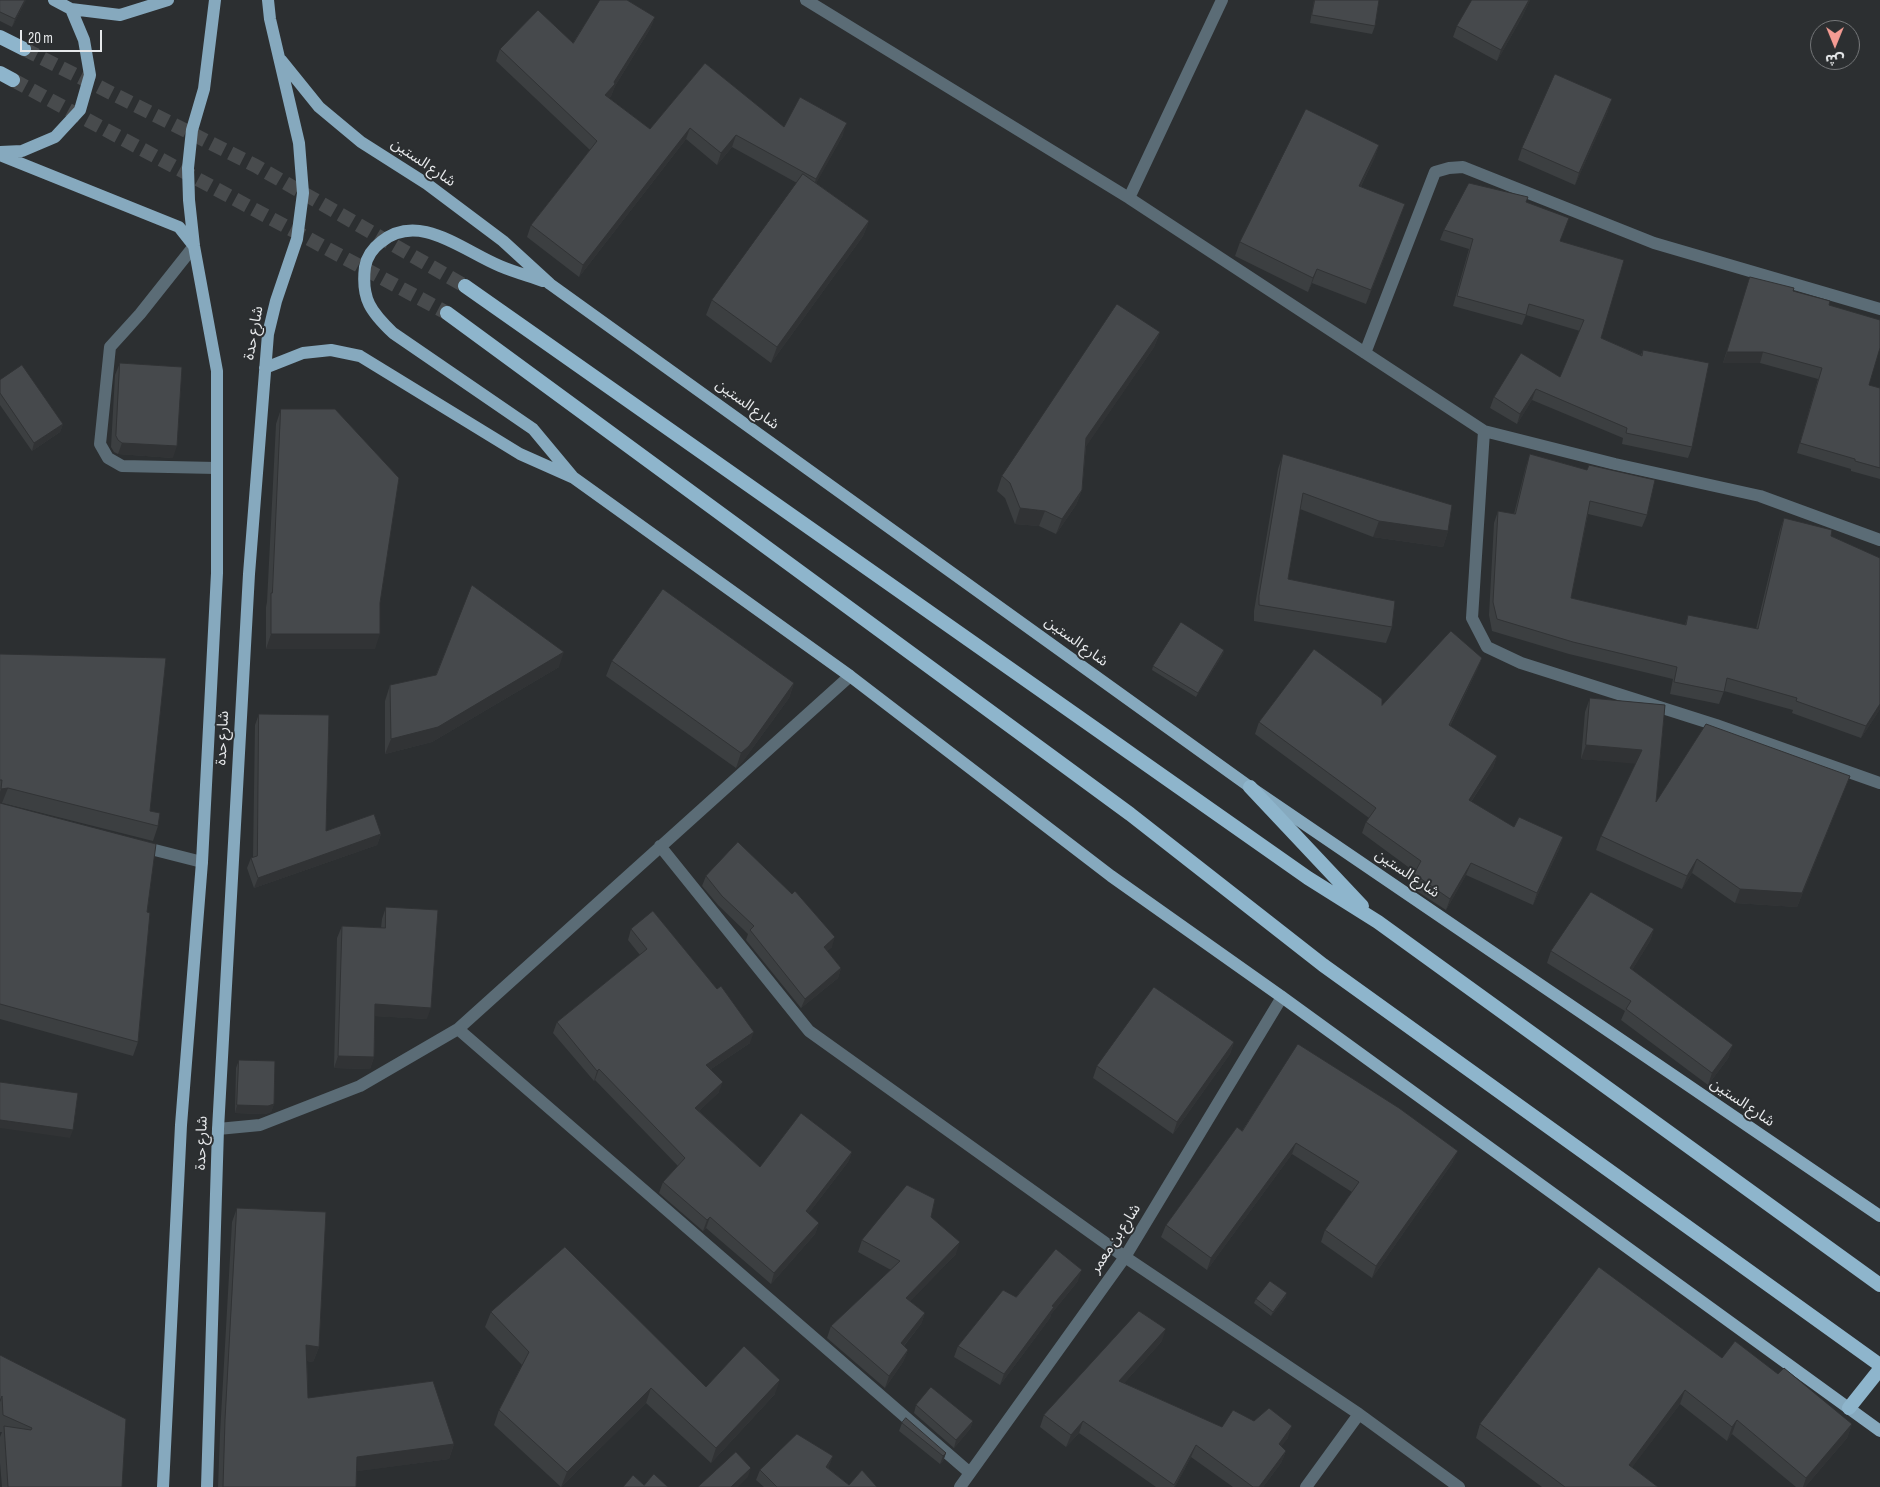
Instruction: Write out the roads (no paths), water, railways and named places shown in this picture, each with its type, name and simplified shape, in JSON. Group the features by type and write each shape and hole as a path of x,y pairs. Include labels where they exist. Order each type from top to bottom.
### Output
{"highway":[{"path":"0,37 24,49"},
{"path":"0,73 13,80"},
{"path":"465,286 1308,878 1378,922 1880,1285"},
{"path":"447,312 1130,814 1323,965 1880,1364"},
{"path":"1250,787 1378,922"},
{"path":"1849,1408 1880,1369"}],"main road":[{"path":"54,0 71,9 120,15 168,0"},
{"name":"شارع حدة","path":"163,1487 181,1124 202,862 217,573 217,371 194,246 188,168 192,130 204,89 215,0"},
{"name":"شارع حدة","path":"207,1487 218,1129 248,584 268,334 276,301 297,239 304,193 300,143 270,19 268,0"},
{"path":"0,153 22,151 55,136 80,110 90,75 84,40 71,9"},
{"name":"شارع الستين","path":"281,60 319,107 361,142 427,184 503,241 550,284 1250,787 1880,1216"},
{"path":"0,153 178,227 194,246"},
{"path":"550,284 500,266 429,232 407,229 390,235 374,248 366,262 363,281 367,299 374,315 393,334 534,429 574,478"},
{"path":"265,368 303,353 331,350 360,356 520,454 574,478 850,676 1111,876 1282,997 1880,1431"}],"street":[{"path":"806,0 1129,198 1484,431 1615,464 1760,496 1880,540"},
{"path":"1129,198 1222,0"},
{"path":"1365,353 1435,172 1449,168 1463,167 1654,243 1880,309"},
{"path":"194,246 140,314 110,347 100,444 108,458 122,466 216,468"},
{"path":"1484,431 1472,618 1488,647 1522,663 1716,725 1880,783"},
{"path":"218,1129 260,1125 360,1086 458,1028 850,676"},
{"path":"125,842 202,862"},
{"path":"660,846 808,1031 1126,1257 1359,1414 1459,1487"},
{"name":"شارع بن معمر","path":"960,1487 1126,1257 1282,997"},
{"path":"458,1028 970,1473"},
{"path":"1306,1487 1359,1414"}],"tunnel":[{"path":"24,49 256,166 465,286"},
{"path":"13,80 447,313"}]}
